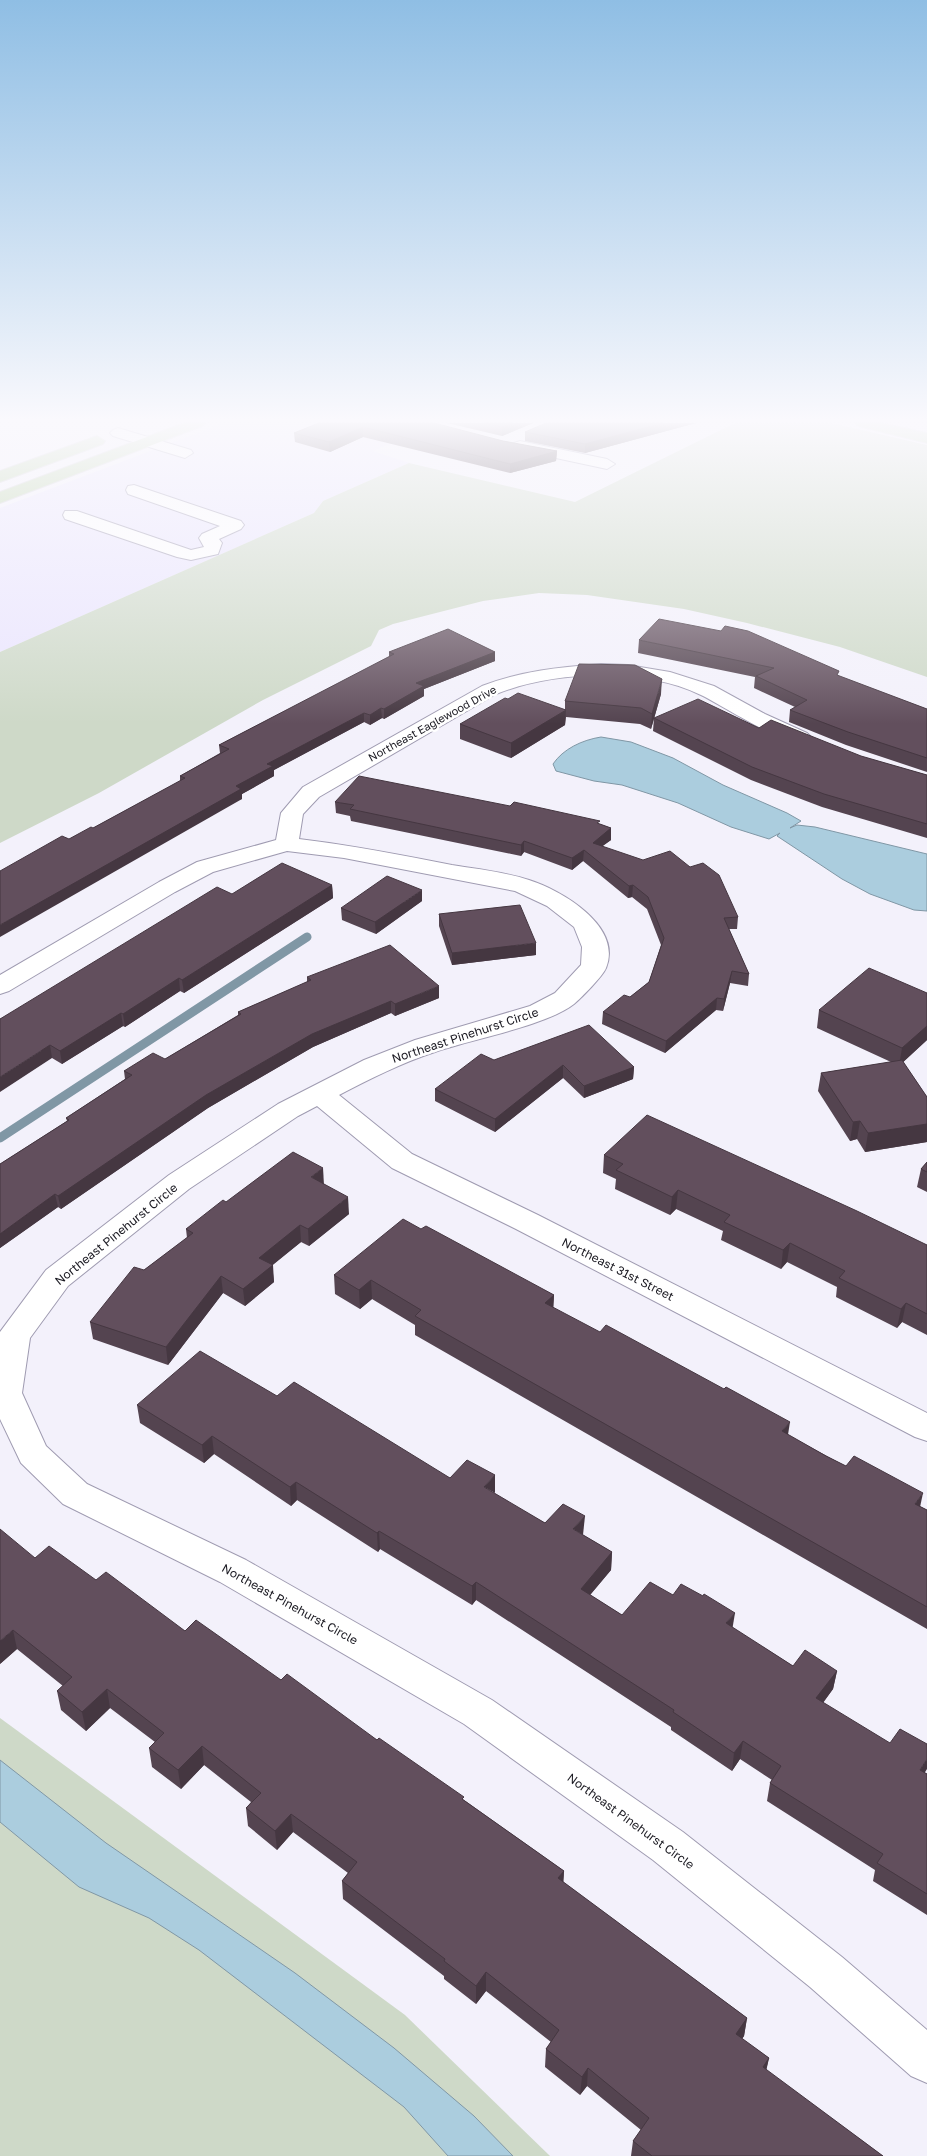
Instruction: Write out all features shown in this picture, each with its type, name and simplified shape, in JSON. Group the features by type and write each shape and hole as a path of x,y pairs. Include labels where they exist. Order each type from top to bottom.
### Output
{"street":[{"path":"95,524 177,552 191,554 212,550 213,544 208,538 235,525 231,524"},
{"name":"Northeast Eaglewood Drive","path":"287,844 292,813 311,792 489,690 536,675 602,670 628,671 670,678 707,690 758,718 821,746"},
{"name":"Northeast Pinehurst Circle","path":"0,986 205,866 287,844 344,851 521,885 548,896 572,910 585,927 595,947 594,966 581,983 564,999 539,1012 425,1046 374,1066 280,1115 179,1182 57,1278 14,1336 5,1393 33,1454 75,1494 233,1571 478,1712 668,1846 826,1972 927,2060"},
{"name":"Northeast 31st Street","path":"320,1094 402,1161 536,1227 927,1428"}],"shaded area":[{"path":"0,524 290,524 0,652"}],"green space":[{"path":"290,524 927,524 927,677 840,647 684,609 587,595 539,593 483,601 393,624 379,630 371,646 263,700 99,793 0,843 0,652"},
{"path":"0,1718 405,2015 550,2156 0,2156"}],"water":[{"path":"601,737 631,742 673,758 723,785 801,821 790,828 797,825 815,827 927,854 927,911 914,910 870,894 842,879 777,836 780,833 769,839 731,827 678,803 622,785 594,781 556,771 553,764 562,754 580,743"},
{"path":"0,1760 106,1843 295,1973 394,2048 474,2116 513,2156 448,2156 404,2107 199,1950 149,1918 79,1887 0,1822"}],"building":[{"path":"659,619 721,631 725,626 748,631 839,671 837,675 927,709 927,758 848,732 790,710 807,700 756,676 774,668 639,640"},
{"path":"448,629 495,652 416,683 424,686 384,709 381,708 370,715 364,713 267,764 273,766 236,786 241,789 0,925 0,871 62,836 69,839 91,827 93,828 185,778 180,776 229,749 219,745 394,654 389,652"},
{"path":"579,664 635,665 662,679 652,714 641,708 565,701"},
{"path":"518,693 566,710 511,743 460,724 505,698 508,699"},
{"path":"698,699 759,728 771,720 861,756 927,775 927,824 824,794 752,767 654,718"},
{"path":"359,776 510,806 514,802 600,821 597,823 611,828 593,843 643,860 670,851 690,867 703,863 719,875 738,917 724,918 749,974 732,971 724,999 717,998 666,1041 603,1012 624,995 630,997 649,982 664,938 648,897 633,885 629,886 584,850 572,858 524,841 521,845 350,809 354,805 335,802"},
{"path":"282,863 332,885 182,980 179,978 60,1051 50,1045 0,1077 0,1019 217,887 232,894"},
{"path":"387,876 422,890 375,922 341,908"},
{"path":"520,905 536,943 452,953 439,914"},
{"path":"390,945 439,986 395,1004 391,1001 312,1034 206,1095 58,1196 55,1194 0,1234 0,1164 69,1120 66,1118 132,1075 124,1071 153,1053 165,1059 241,1014 238,1012 311,980 307,977"},
{"path":"869,968 927,993 927,1026 902,1048 819,1010"},
{"path":"589,1025 634,1067 584,1086 563,1065 495,1119 435,1089 481,1054 494,1060"},
{"path":"902,1060 927,1097 927,1124 868,1133 860,1121 853,1122 821,1073"},
{"path":"647,1115 927,1245 927,1314 906,1303 901,1309 839,1278 845,1271 790,1243 783,1250 724,1222 730,1215 678,1190 672,1197 616,1170 623,1164 604,1155"},
{"path":"293,1152 323,1168 311,1177 348,1197 308,1229 300,1225 259,1258 273,1265 243,1289 221,1276 166,1347 90,1322 134,1267 144,1270 193,1233 186,1229 223,1200 226,1202"},
{"path":"927,1162 927,1172 921,1169"},
{"path":"403,1219 421,1229 426,1226 554,1295 545,1303 600,1332 606,1325 724,1389 726,1387 790,1422 782,1431 826,1456 846,1466 854,1456 923,1493 915,1504 927,1510 927,1607 415,1316 421,1310 371,1280 359,1290 334,1275"},
{"path":"200,1351 277,1396 294,1382 450,1478 467,1460 495,1475 484,1487 545,1523 563,1504 585,1516 573,1529 612,1552 581,1589 622,1615 650,1582 673,1595 681,1584 703,1596 704,1594 735,1613 726,1623 793,1666 805,1650 837,1671 816,1698 890,1743 900,1729 927,1744 927,1759 920,1770 927,1774 927,1894 877,1863 883,1854 770,1783 781,1766 743,1741 734,1753 673,1712 674,1710 476,1582 472,1586 379,1531 377,1533 296,1482 290,1487 212,1436 202,1445 137,1405"},
{"path":"0,1529 35,1558 49,1546 96,1580 106,1572 185,1631 196,1620 281,1680 287,1674 377,1740 379,1738 464,1797 462,1799 564,1871 558,1878 747,2018 736,2034 769,2058 763,2067 883,2156 652,2156 633,2141 649,2118 588,2068 582,2077 546,2049 559,2030 486,1972 476,1986 444,1961 445,1959 342,1881 357,1862 291,1814 275,1831 246,1808 261,1793 202,1746 178,1770 149,1748 164,1733 107,1689 82,1712 57,1691 72,1677 13,1630 0,1641"}],"waterway":[{"path":"0,1138 307,937"}]}
